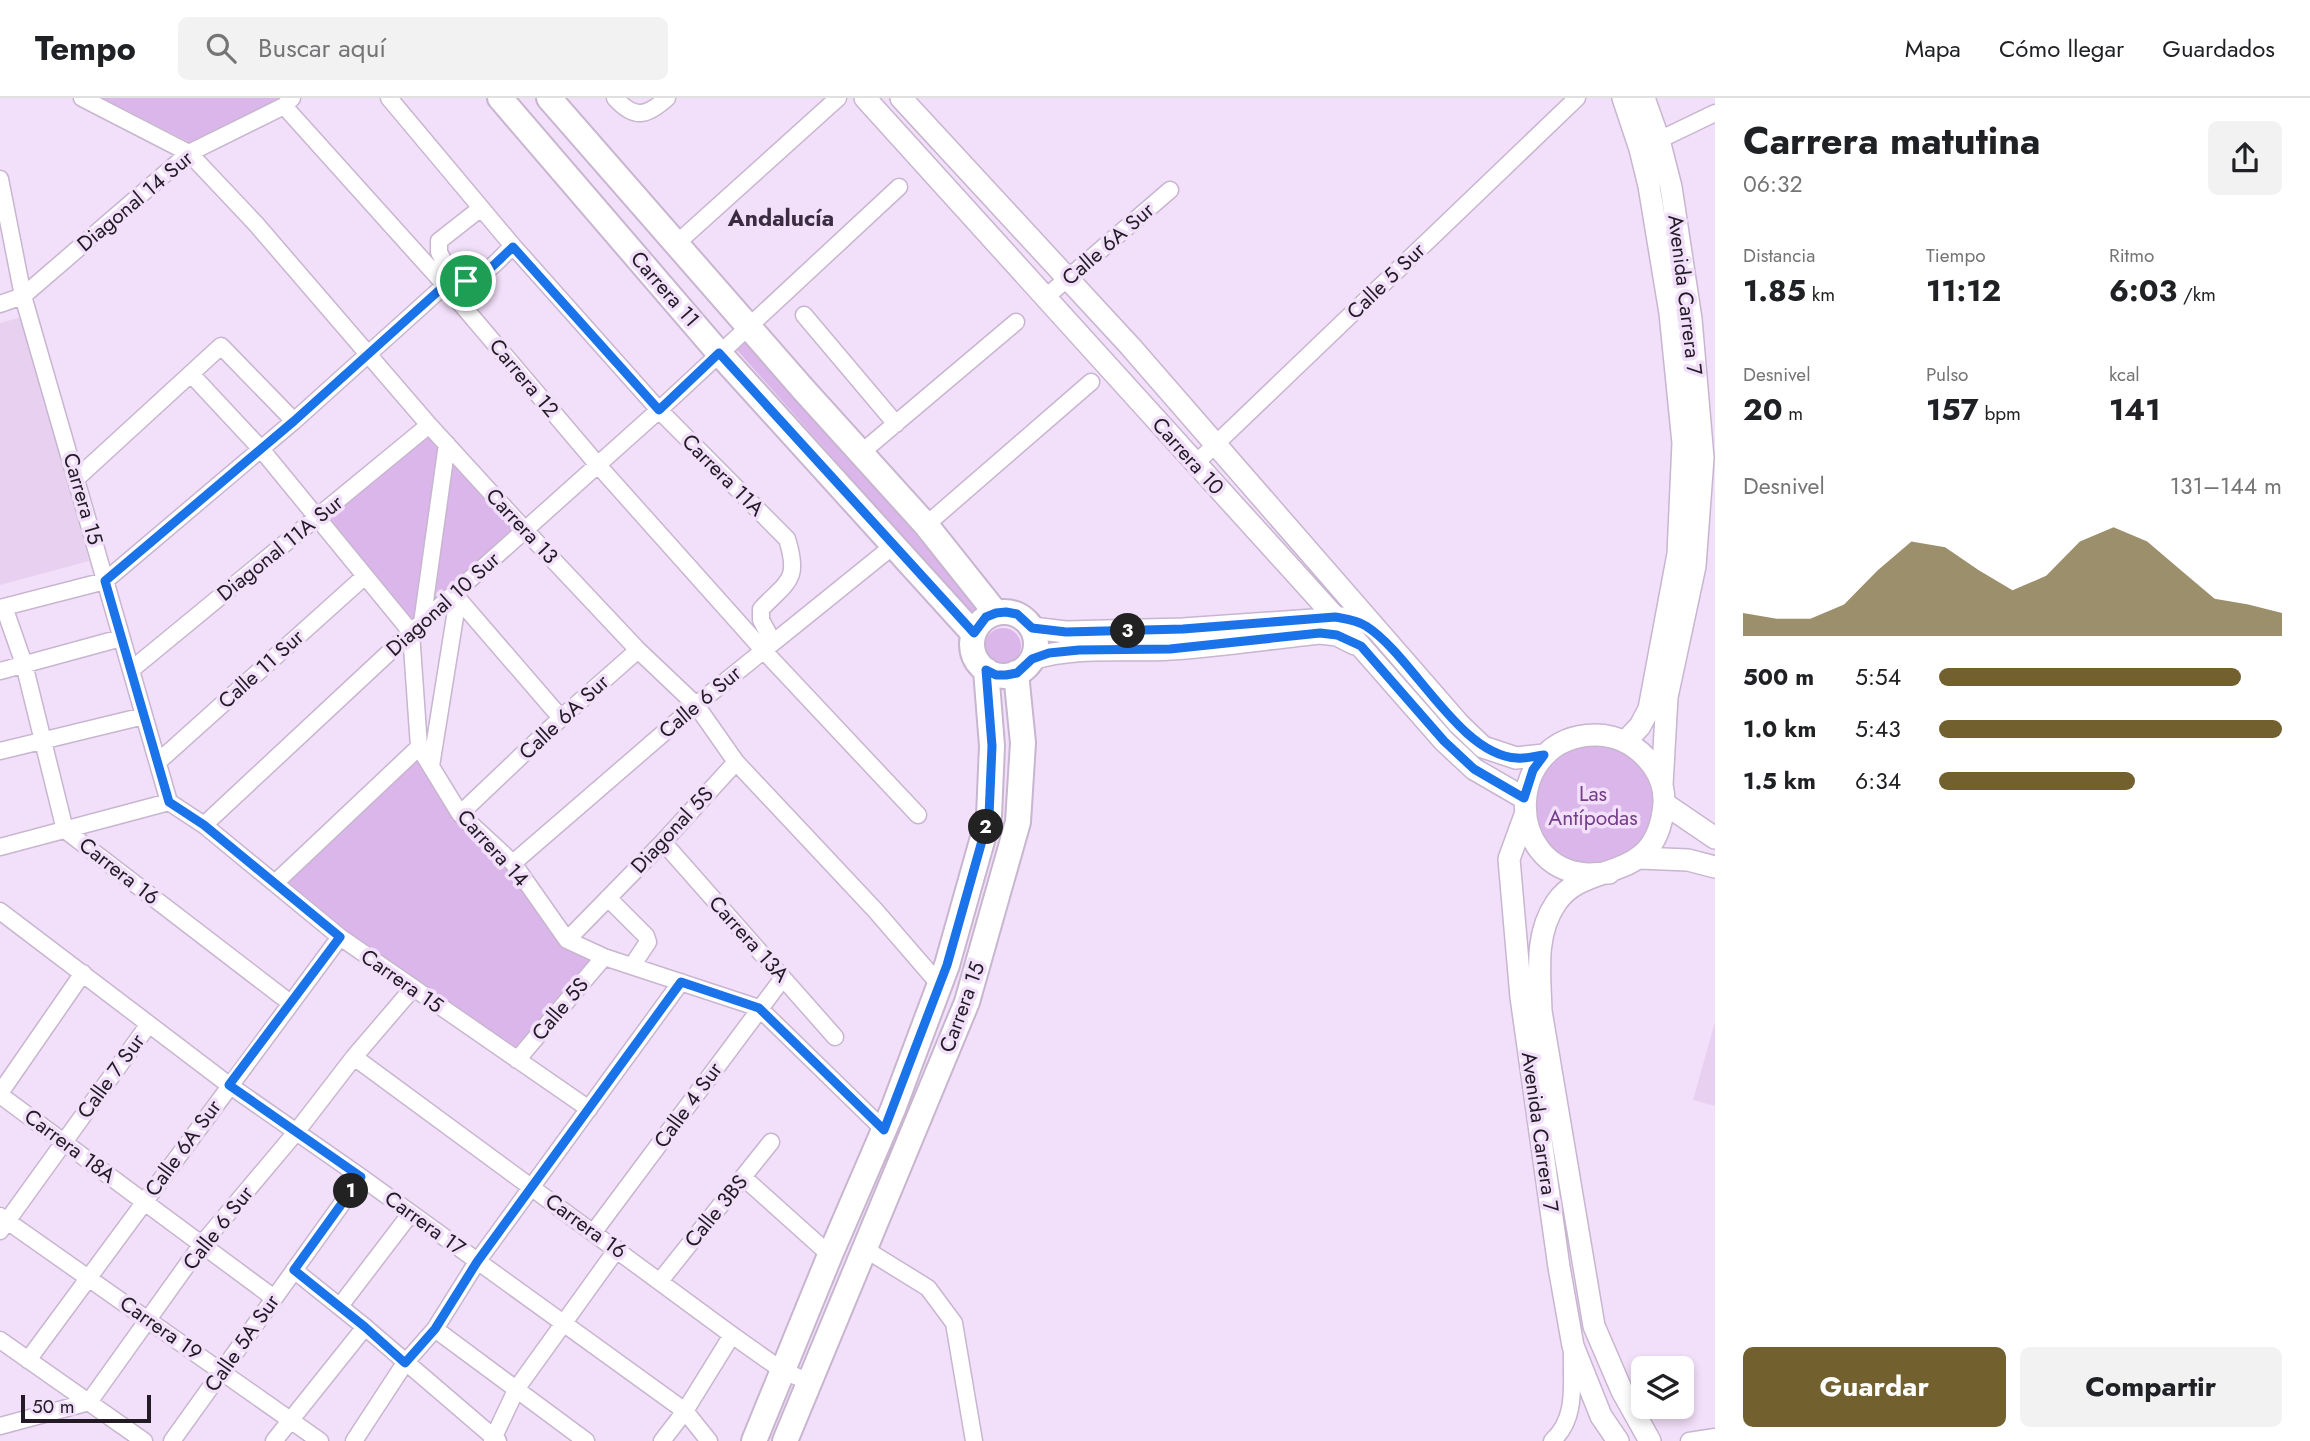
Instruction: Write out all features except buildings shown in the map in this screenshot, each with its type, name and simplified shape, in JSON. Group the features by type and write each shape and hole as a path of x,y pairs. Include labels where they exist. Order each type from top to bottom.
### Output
{"main road":[{"name":"Carrera 11","path":"500,98 719,353 974,633"},
{"name":"Carrera 11","path":"549,98 926,525 996,613"},
{"name":"Carrera 10","path":"865,98 1444,741 1474,769 1524,807"},
{"name":"Carrera 10","path":"901,98 1068,278 1458,724 1483,747 1516,758 1544,755"},
{"name":"Avenida Carrera 7","path":"1623,98 1640,149 1651,197 1670,313 1683,443 1678,554 1649,709 1640,726 1626,741"},
{"name":"Avenida Carrera 7","path":"1644,98 1659,140 1671,187 1691,319 1703,458 1695,566 1667,696 1663,796"},
{"path":"1024,666 1036,640 1032,628 1017,614 996,613 978,624 974,633 973,654 978,663 996,675 1024,666 1049,653 1079,650 1170,649 1320,633 1337,635 1361,646"},
{"path":"1032,628 1066,632 1183,629 1335,617 1353,620 1381,637"},
{"name":"Carrera 15","path":"785,1441 967,1002 1018,822 1024,666"},
{"name":"Carrera 15","path":"754,1441 884,1130 939,984 989,816 992,746 986,670"},
{"path":"1582,735 1605,735 1626,741 1647,757 1656,772 1663,796 1661,824 1653,843 1639,858 1609,873 1586,874 1564,867 1545,855 1532,836 1524,807 1533,770 1544,755 1562,742 1582,735"},
{"path":"1663,796 1715,838"},
{"name":"Avenida Carrera 7","path":"1524,807 1509,859 1521,997 1559,1268 1573,1346 1601,1416 1618,1441"},
{"path":"1639,858 1688,860 1715,867"},
{"name":"Avenida Carrera 7","path":"1609,873 1578,883 1557,901 1541,934 1541,1011 1594,1326 1622,1391 1650,1441"}],"street":[{"name":"Carrera 13","path":"82,98 189,153 256,224 429,425 525,530 638,650 696,705 736,762 875,910 939,984"},
{"name":"Carrera 11A","path":"389,98 513,247 659,410 787,539 794,561 790,579 761,609 768,646"},
{"path":"615,98 625,109 639,114 652,111 667,98"},
{"path":"676,244 838,98"},
{"name":"Calle 5 Sur","path":"1195,464 1577,98"},
{"name":"Diagonal 14 Sur","path":"23,296 189,153 288,102"},
{"name":"Carrera 12","path":"288,102 448,280 597,464 768,646 918,815"},
{"path":"1659,140 1715,113"},
{"name":"Carrera 15","path":"0,179 4,222 23,296 169,802 204,825 340,937 589,1109"},
{"name":"Diagonal 10 Sur","path":"204,825 900,187"},
{"name":"Calle 6A Sur","path":"1046,298 1170,190"},
{"path":"448,280 439,252 439,241 481,208"},
{"path":"2,607 105,581 294,421 448,280 466,281 478,277 513,247"},
{"path":"0,304 23,296"},
{"path":"804,315 896,424"},
{"path":"862,452 1016,323"},
{"path":"77,478 221,346 294,421"},
{"path":"191,374 261,449 365,576 416,628"},
{"path":"926,525 1091,382"},
{"name":"Diagonal 11A Sur","path":"131,670 429,425"},
{"name":"Carrera 14","path":"447,444 416,628 419,747 460,814 513,863 567,940"},
{"name":"Calle 6 Sur","path":"513,863 696,705 893,546"},
{"name":"Calle 11 Sur","path":"158,762 365,576"},
{"path":"456,596 561,718"},
{"path":"431,766 456,596"},
{"name":"Carrera 16","path":"2,607 24,664 65,830 289,1002"},
{"path":"0,671 121,639"},
{"name":"Calle 6A Sur","path":"460,814 561,718 638,650"},
{"path":"0,751 144,716"},
{"path":"275,883 419,747"},
{"name":"Diagonal 5S","path":"608,898 736,762"},
{"path":"0,847 169,802"},
{"name":"Carrera 13A","path":"663,842 835,1037"},
{"path":"632,966 648,942 646,936 608,898 567,940 604,957 759,1008 884,1130"},
{"name":"Carrera 17","path":"0,911 229,1085 297,1131 685,1411 709,1441"},
{"name":"Calle 6A Sur","path":"28,1360 289,1002 340,937"},
{"name":"Calle 5S","path":"517,1060 604,957"},
{"path":"0,1094 83,973"},
{"name":"Calle 4 Sur","path":"593,1233 783,978"},
{"path":"354,1441 405,1363 435,1329 477,1262 681,982"},
{"name":"Calle 6 Sur","path":"89,1402 202,1244 413,988"},
{"name":"Calle 7 Sur","path":"2,1223 149,1024"},
{"name":"Carrera 16","path":"354,1057 732,1335 783,1371 810,1382"},
{"name":"Carrera 18A","path":"0,1094 274,1298"},
{"name":"Calle 3BS","path":"660,1281 771,1142"},
{"name":"Calle 5A Sur","path":"172,1441 361,1177"},
{"path":"743,1177 830,1255"},
{"path":"340,1306 411,1213"},
{"name":"Carrera 19","path":"2,1223 88,1278 320,1441"},
{"path":"865,1248 928,1289 954,1323 974,1441"},
{"path":"294,1270 365,1327 494,1440 517,1388 617,1249"},
{"path":"274,1441 365,1327"},
{"path":"435,1329 586,1441"},
{"path":"662,1441 685,1411 732,1335"},
{"path":"0,1340 145,1441"},
{"path":"1552,1441 1561,1433 1571,1410 1573,1346"},
{"path":"0,1426 89,1402"},
{"path":"1689,1441 1715,1437"}],"shaded area":[{"path":"22,317 89,561 0,585 0,323"},
{"path":"1715,1022 1715,1106 1693,1100"}],"green space":[{"path":"101,98 284,98 199,147"},
{"path":"745,341 985,610 974,619 736,349"},
{"path":"428,434 518,529 455,587 411,620 325,519"},
{"path":"1003,628 1015,634 1021,646 1015,658 1003,664 991,658 985,646 991,634"},
{"name":"Las Antípodas","path":"1593,745 1616,749 1636,762 1649,782 1653,805 1649,828 1636,848 1616,861 1593,865 1570,861 1550,848 1537,828 1533,805 1537,782 1550,762 1570,749"},
{"path":"419,747 460,814 513,863 567,940 604,957 517,1060 275,883"}],"district":[{"name":"Andalucía","path":"781,218"}],"route":[{"path":"513,247 659,410 719,353 974,633 978,624 986,617 1006,612 1017,614 1032,628 1066,632 1183,629 1335,617 1353,620 1381,637 1458,724 1483,747 1516,758 1544,755 1533,770 1524,798 1474,769 1444,741 1361,646 1337,635 1320,633 1170,649 1079,650 1049,653 1032,659 1017,673 996,675 986,670 992,746 989,816 947,965 884,1130 759,1008 681,982 477,1262 435,1329 405,1363 294,1270 361,1177 229,1085 340,937 204,825 169,802 105,581 294,421 445,285 451,276 466,281 478,277 513,247"}]}
